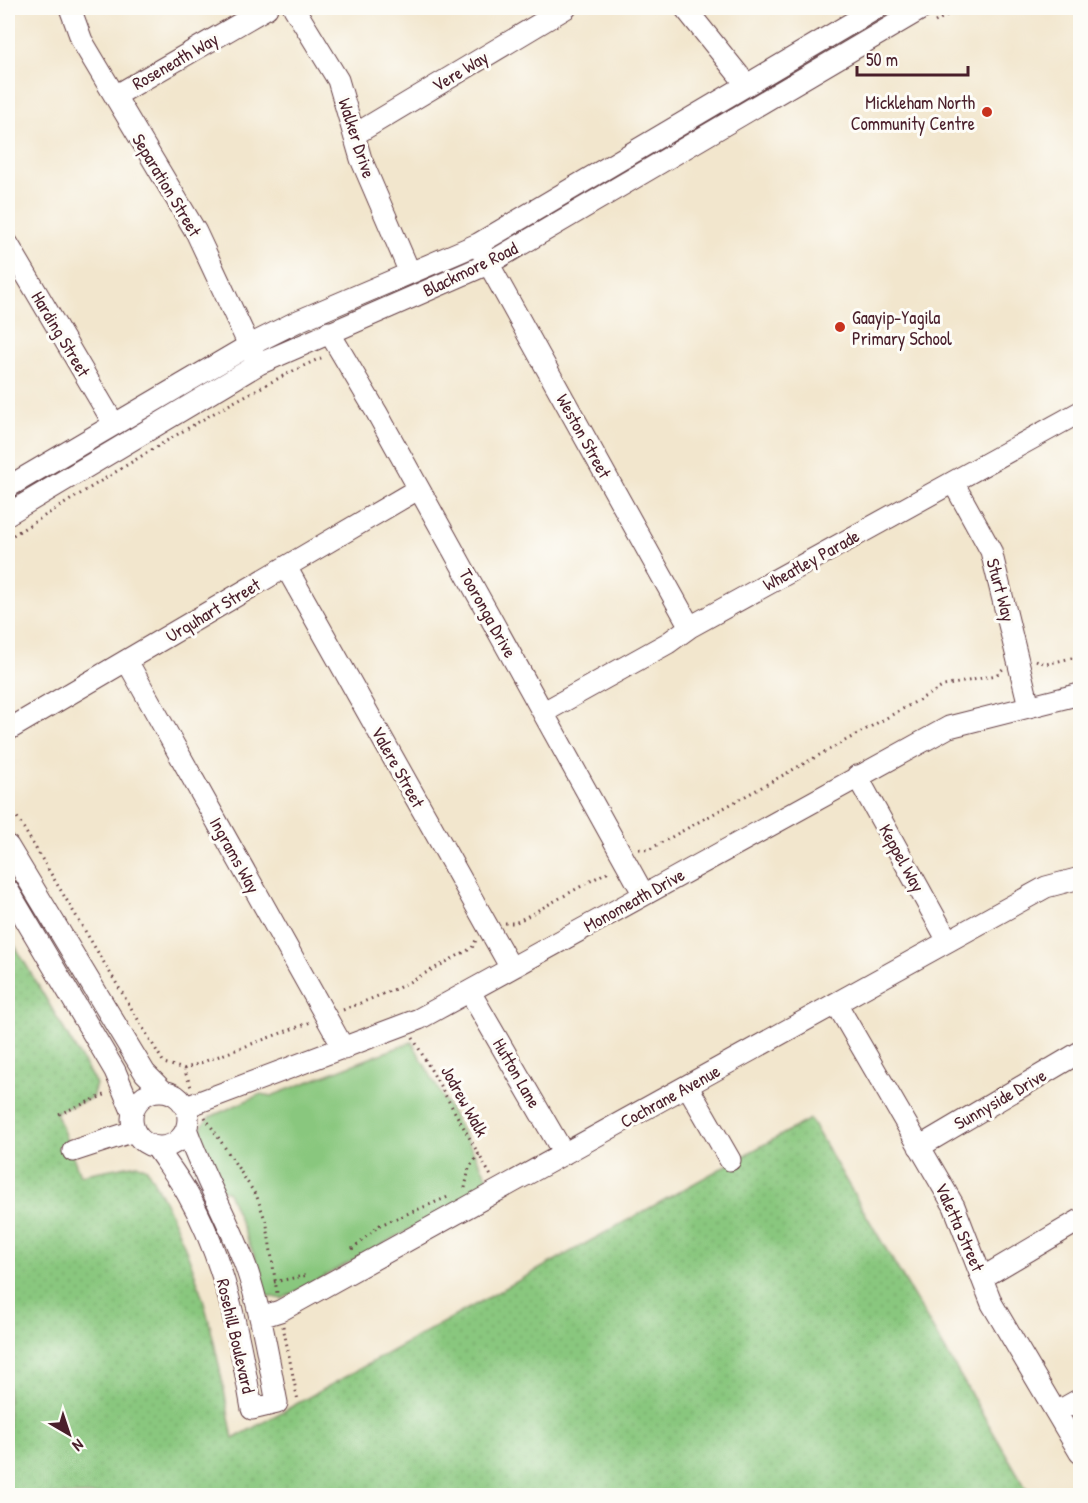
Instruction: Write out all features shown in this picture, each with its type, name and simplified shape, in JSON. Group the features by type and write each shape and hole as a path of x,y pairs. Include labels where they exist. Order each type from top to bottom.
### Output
{"street":[{"name":"Separation Street","path":"70,8 82,41 196,232 248,346 259,364"},
{"name":"Roseneath Way","path":"115,96 267,8"},
{"name":"Walker Drive","path":"294,8 338,80 361,159 410,273"},
{"name":"Vere Way","path":"354,135 566,8"},
{"path":"685,8 746,84"},
{"name":"Blackmore Road","path":"8,487 248,346 478,244 877,8"},
{"name":"Blackmore Road","path":"8,514 259,364 488,264 923,8"},
{"name":"Harding Street","path":"8,244 114,424"},
{"name":"Weston Street","path":"478,244 690,627"},
{"name":"Tooronga Drive","path":"329,332 377,413 644,895"},
{"name":"Wheatley Parade","path":"544,712 668,643 690,627 1080,412"},
{"name":"Sturt Way","path":"953,482 991,551 1029,706"},
{"name":"Urquhart Street","path":"8,730 418,489"},
{"name":"Valere Street","path":"286,567 511,968"},
{"name":"Ingrams Way","path":"127,662 344,1049"},
{"name":"Monomeath Drive","path":"186,1107 406,1026 949,727 1080,694"},
{"name":"Keppel Way","path":"857,776 948,940"},
{"path":"8,846 146,1073 163,1090 179,1097 186,1107 189,1124 187,1131 174,1143 156,1146 145,1143 133,1121 115,1071 8,890"},
{"name":"Cochrane Avenue","path":"261,1317 280,1311 491,1183 564,1154 1046,887 1080,878"},
{"name":"Hutton Lane","path":"470,992 564,1154"},
{"name":"Valetta Street","path":"836,1003 954,1206 992,1305 1080,1453"},
{"name":"Sunnyside Drive","path":"919,1147 1080,1052"},
{"path":"688,1087 730,1160"},
{"path":"73,1151 133,1121 139,1100 163,1090"},
{"name":"Rosehill Boulevard","path":"156,1146 187,1193 214,1251 236,1326 252,1409 277,1403 261,1317 246,1267 204,1177 187,1131"},
{"path":"982,1278 1080,1220"},
{"path":"1057,1412 1080,1399"}],"path":[{"name":"Jodrew Walk","path":"406,1026 479,1154 491,1183"},
{"path":"465,1190 469,1168 479,1154"},
{"path":"459,1193 474,1186"},
{"path":"347,1253 380,1225 450,1196"},
{"path":"274,1282 312,1274"}],"green space":[{"path":"8,934 96,1084 92,1098 56,1112 80,1175 137,1164 147,1169 180,1236 193,1268 212,1333 233,1439 810,1119 1030,1495 8,1495"},
{"path":"412,1042 492,1185 282,1299 264,1295 259,1286 262,1275 228,1192 218,1188 200,1136 202,1125 210,1117 261,1094 271,1096"}],"place":[{"name":"Mickleham North Community Centre","path":"987,112"},
{"name":"Gaayip-Yagila Primary School","path":"840,327"}]}
